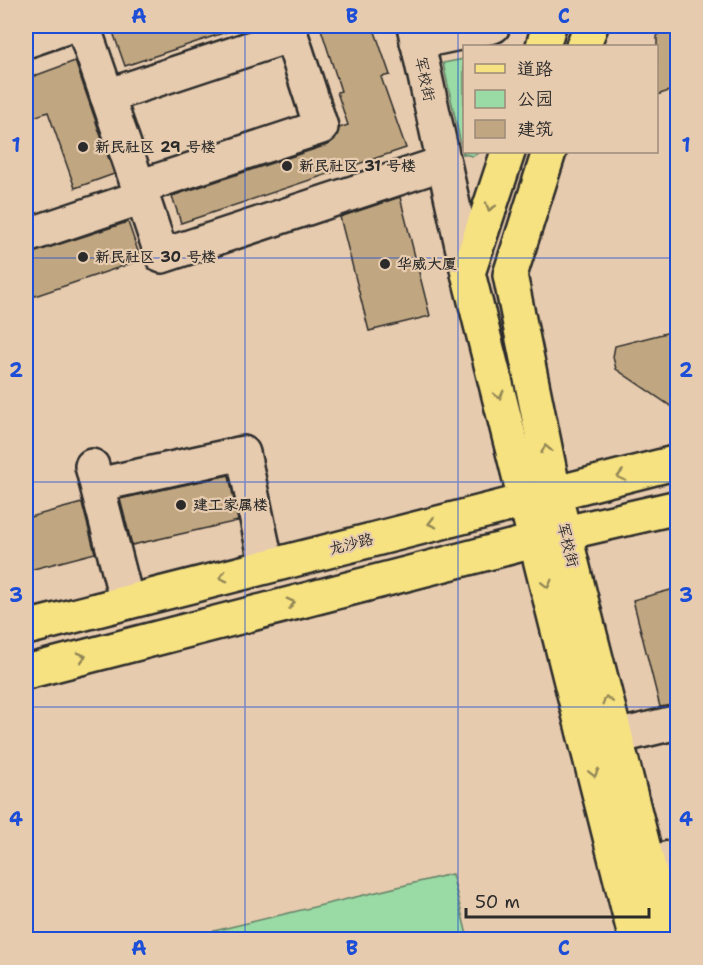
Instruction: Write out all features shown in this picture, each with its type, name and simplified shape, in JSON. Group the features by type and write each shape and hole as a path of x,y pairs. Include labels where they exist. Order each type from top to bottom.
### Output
{"main road":[{"path":"543,45 549,26"},
{"path":"583,45 591,26"},
{"path":"468,273 508,153"},
{"name":"军校街","path":"540,495 510,275 549,153"},
{"name":"军校街","path":"468,273 540,495 551,537 636,939"},
{"name":"龙沙路","path":"26,628 540,495 678,462"},
{"path":"26,672 551,537 678,507"},
{"name":"军校街","path":"551,537 616,737 663,860 668,939"}],"street":[{"path":"26,40 69,26"},
{"path":"84,26 162,256 444,163"},
{"path":"415,34 493,26"},
{"name":"军校街","path":"415,34 468,273"},
{"path":"107,96 291,35 321,127 139,187 142,197"},
{"path":"26,236 142,197"},
{"path":"127,602 102,474 243,453 267,566"},
{"path":"616,737 678,722"}],"green space":[{"path":"463,59 463,153 478,153 473,156 463,154 443,63"},
{"path":"452,874 468,939 180,939"}],"building":[{"path":"131,26 234,26 235,29 125,66 113,32"},
{"name":"新民社区 31 号楼","path":"320,26 373,26 390,75 381,77 406,148 181,223 172,196 327,145 335,139 339,128 348,125 337,92 341,91"},
{"path":"662,26 678,26 678,88 658,95 658,45 657,37"},
{"name":"新民社区 29 号楼","path":"75,61 114,174 75,188 48,112 26,120 26,79"},
{"name":"华威大厦","path":"400,197 430,316 369,331 340,217"},
{"name":"新民社区 30 号楼","path":"128,222 141,260 26,299 26,255"},
{"path":"678,330 678,411 616,369 613,357 615,346"},
{"name":"建工家属楼","path":"229,475 238,521 132,545 120,499"},
{"path":"82,503 95,553 26,571 26,518"},
{"path":"678,588 678,704 660,707 633,600"}],"place":[{"name":"新民社区 29 号楼","path":"83,147"},
{"name":"新民社区 31 号楼","path":"287,166"},
{"name":"新民社区 30 号楼","path":"83,257"},
{"name":"华威大厦","path":"385,264"},
{"name":"建工家属楼","path":"181,505"}]}
